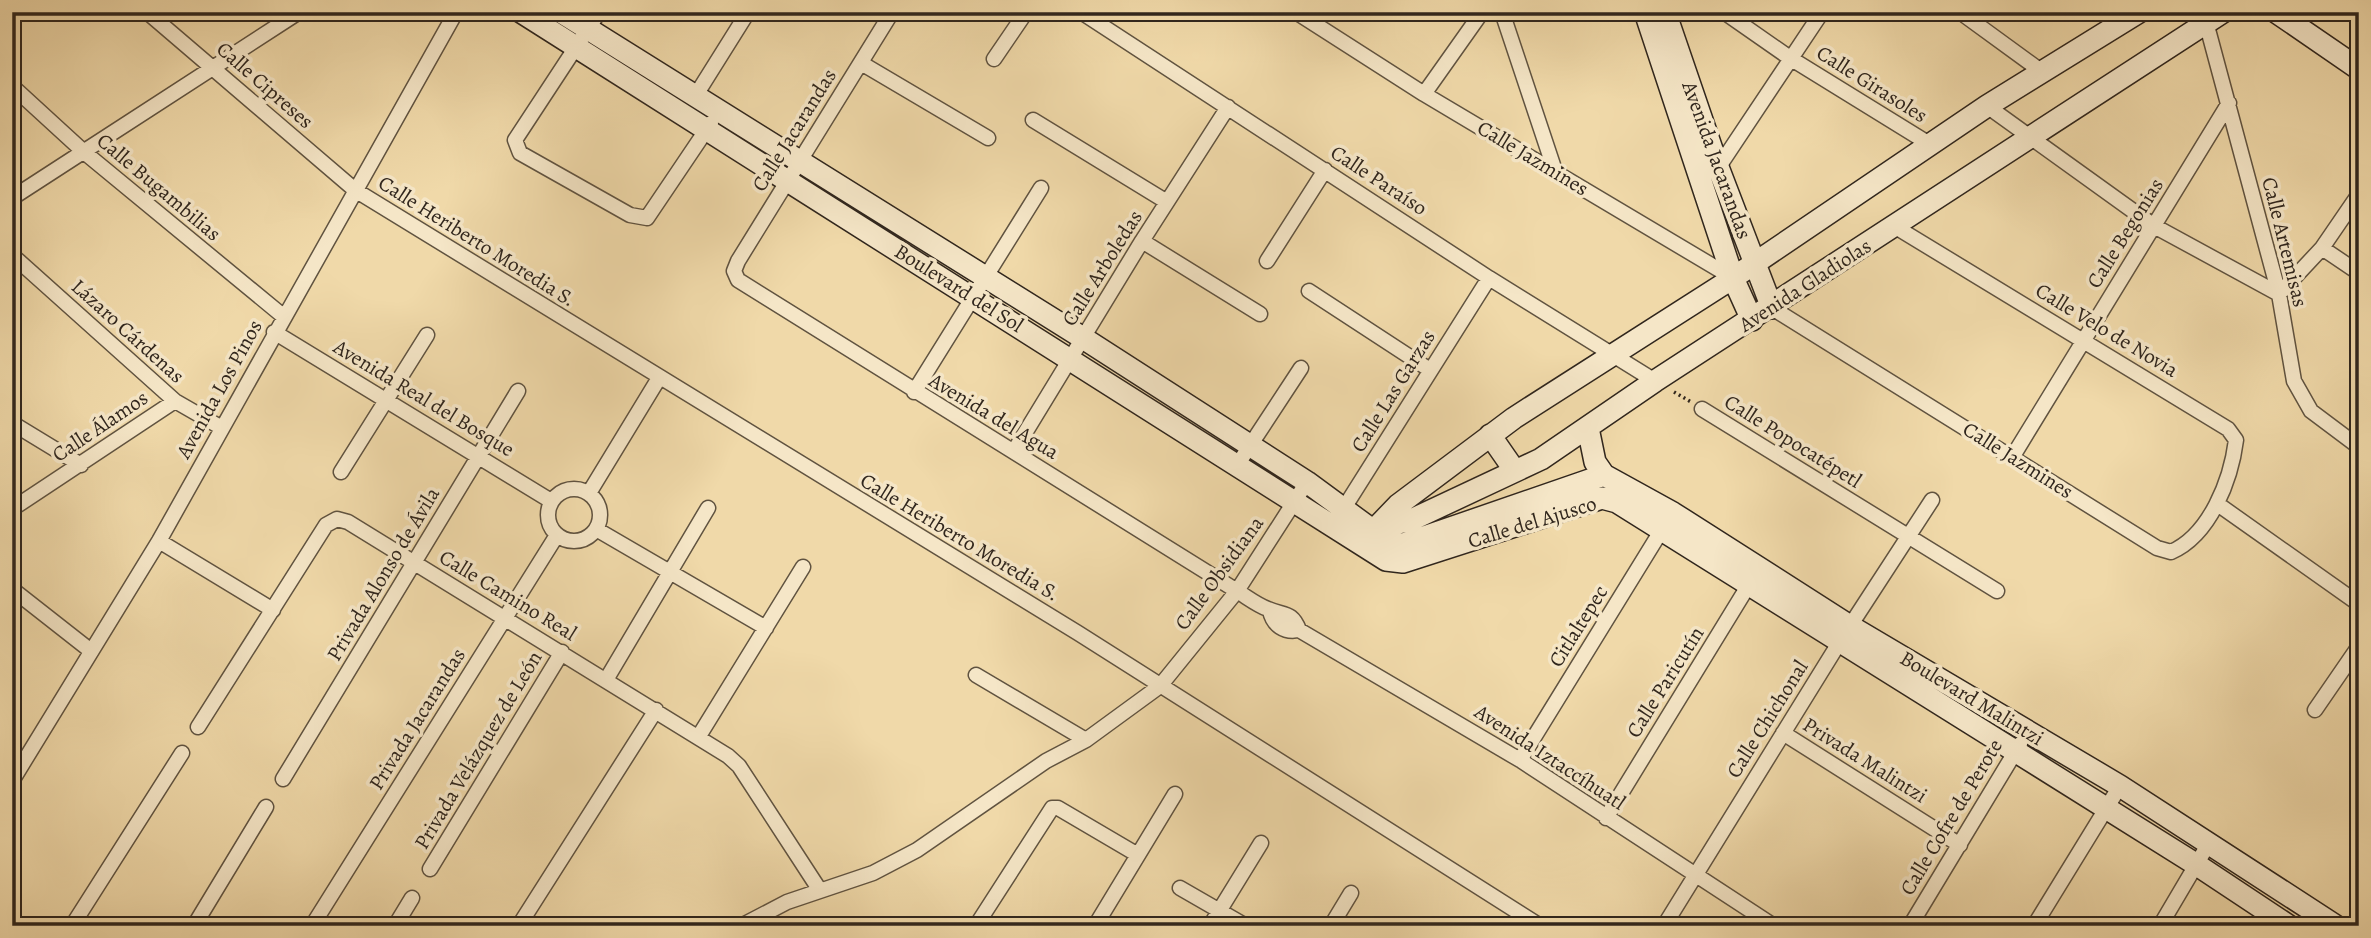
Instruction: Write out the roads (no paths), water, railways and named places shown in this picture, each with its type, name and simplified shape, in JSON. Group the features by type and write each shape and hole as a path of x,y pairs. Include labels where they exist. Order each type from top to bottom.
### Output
{"street":[{"name":"Calle Cipreses","path":"147,12 355,190"},
{"path":"12,198 299,12"},
{"name":"Avenida Los Pinos","path":"12,780 159,541 456,12"},
{"name":"Boulevard del Sol","path":"521,12 1070,358 1332,527"},
{"name":"Boulevard del Sol","path":"561,12 594,20 719,110 1307,482 1344,508 1368,539 1396,562"},
{"path":"696,95 748,12"},
{"name":"Calle Jacarandas","path":"734,271 787,179 892,12"},
{"path":"994,59 1026,12"},
{"name":"Calle Paraíso","path":"1081,12 1489,278 1656,381"},
{"name":"Calle Jazmines","path":"1296,12 1424,94 1733,278"},
{"path":"1424,94 1482,12"},
{"path":"1502,12 1555,171"},
{"name":"Avenida Jacarandas","path":"1645,12 1733,278"},
{"name":"Avenida Jacarandas","path":"1665,12 1718,167 1772,307"},
{"name":"Calle Girasoles","path":"1724,12 1790,58 1931,145"},
{"path":"1702,188 1822,12"},
{"path":"1960,12 2042,71"},
{"path":"1368,539 1398,505 1490,435 1733,278 1987,106 2139,12"},
{"path":"2276,12 2359,69"},
{"name":"Calle Artemisas","path":"2214,17 2228,103 2278,294 2294,381 2311,411 2359,447"},
{"name":"Avenida Gladiolas","path":"1332,527 1368,539 1515,471 1588,428 2214,17"},
{"path":"594,20 515,140 520,153 630,215 647,218 719,110"},
{"path":"860,63 988,138"},
{"name":"Calle Bugambilias","path":"12,86 84,152 283,316"},
{"name":"Calle Begonias","path":"2012,456 2228,103"},
{"path":"1987,106 2154,226 2278,294 2322,248 2359,194"},
{"name":"Calle Arboledas","path":"1014,452 1142,241 1228,107"},
{"path":"1033,121 1167,202"},
{"path":"1267,261 1325,170"},
{"path":"914,392 1041,188"},
{"name":"Calle Heriberto Moredia S.","path":"355,190 1160,686 1540,926"},
{"name":"Calle Velo de Novia","path":"1894,226 2228,429 2236,440 2219,505"},
{"path":"1142,241 1260,314"},
{"path":"2322,248 2359,273"},
{"name":"Lázaro Cárdenas","path":"12,256 175,401 222,428"},
{"name":"Avenida del Agua","path":"734,271 738,279 914,392 1237,591"},
{"name":"Calle Las Garzas","path":"1332,527 1489,278"},
{"path":"1733,278 1752,320"},
{"path":"1309,291 1430,370"},
{"name":"Calle Jazmines","path":"1772,307 2157,548 2171,552 2183,547 2219,505"},
{"name":"Avenida Real del Bosque","path":"274,332 551,501"},
{"path":"341,472 427,335"},
{"path":"1236,467 1301,368"},
{"path":"589,494 660,378"},
{"name":"Privada Alonso de Ávila","path":"283,779 518,391"},
{"path":"1155,414 1167,393"},
{"name":"Calle Álamos","path":"12,509 175,401"},
{"name":"Calle Popocatépetl","path":"1702,409 1997,591"},
{"path":"12,424 81,465"},
{"path":"1588,428 1595,462 1604,475"},
{"path":"1490,435 1515,471"},
{"name":"Boulevard Malintzi","path":"1604,475 1667,522 1845,634 2014,753 2197,864 2287,925"},
{"name":"Calle del Ajusco","path":"1368,539 1404,544 1604,475"},
{"name":"Calle Obsidiana","path":"741,926 819,889 873,873 917,850 1046,761 1086,740 1160,686 1237,591 1307,482"},
{"path":"576,488 589,494 597,504 600,517 596,529 585,539 571,541 558,536 548,519 551,501 562,491 576,488"},
{"name":"Calle del Ajusco","path":"1396,562 1602,498 1667,522"},
{"name":"Calle Chichonal","path":"1664,926 1845,634 1932,500"},
{"path":"2219,505 2359,604"},
{"path":"606,680 708,508"},
{"name":"Calle Camino Real","path":"273,610 327,525 337,519 348,522 699,736 739,766 819,889"},
{"name":"Citlaltepec","path":"1520,760 1667,522"},
{"path":"596,529 766,628"},
{"name":"Privada Jacarandas","path":"312,926 558,536"},
{"path":"159,541 273,610 198,727"},
{"path":"699,736 803,567"},
{"name":"Calle Paricutín","path":"1606,818 1754,577"},
{"path":"12,589 91,651"},
{"name":"Avenida Iztaccíhuatl","path":"1237,591 1270,611 1285,612 1295,618 1300,630 1520,760 1774,926"},
{"name":"Boulevard Malintzi","path":"1845,634 2027,730 2120,786 2336,926"},
{"path":"2315,710 2359,646"},
{"name":"Privada Velázquez de León","path":"430,869 562,652"},
{"path":"976,676 1086,740"},
{"path":"520,924 656,710"},
{"name":"Calle Cofre de Perote","path":"1910,926 2027,730"},
{"name":"Privada Malintzi","path":"1783,733 1960,845"},
{"path":"72,926 182,753"},
{"path":"2034,926 2120,786"},
{"path":"1095,926 1175,794"},
{"path":"194,926 266,807"},
{"path":"976,926 1052,808 1058,808 1138,855"},
{"path":"1210,926 1261,843"},
{"path":"2160,926 2209,843"},
{"path":"1180,888 1246,926"},
{"path":"1331,926 1350,893"},
{"path":"395,926 412,898"},
{"path":"2287,925 2300,901"}]}
